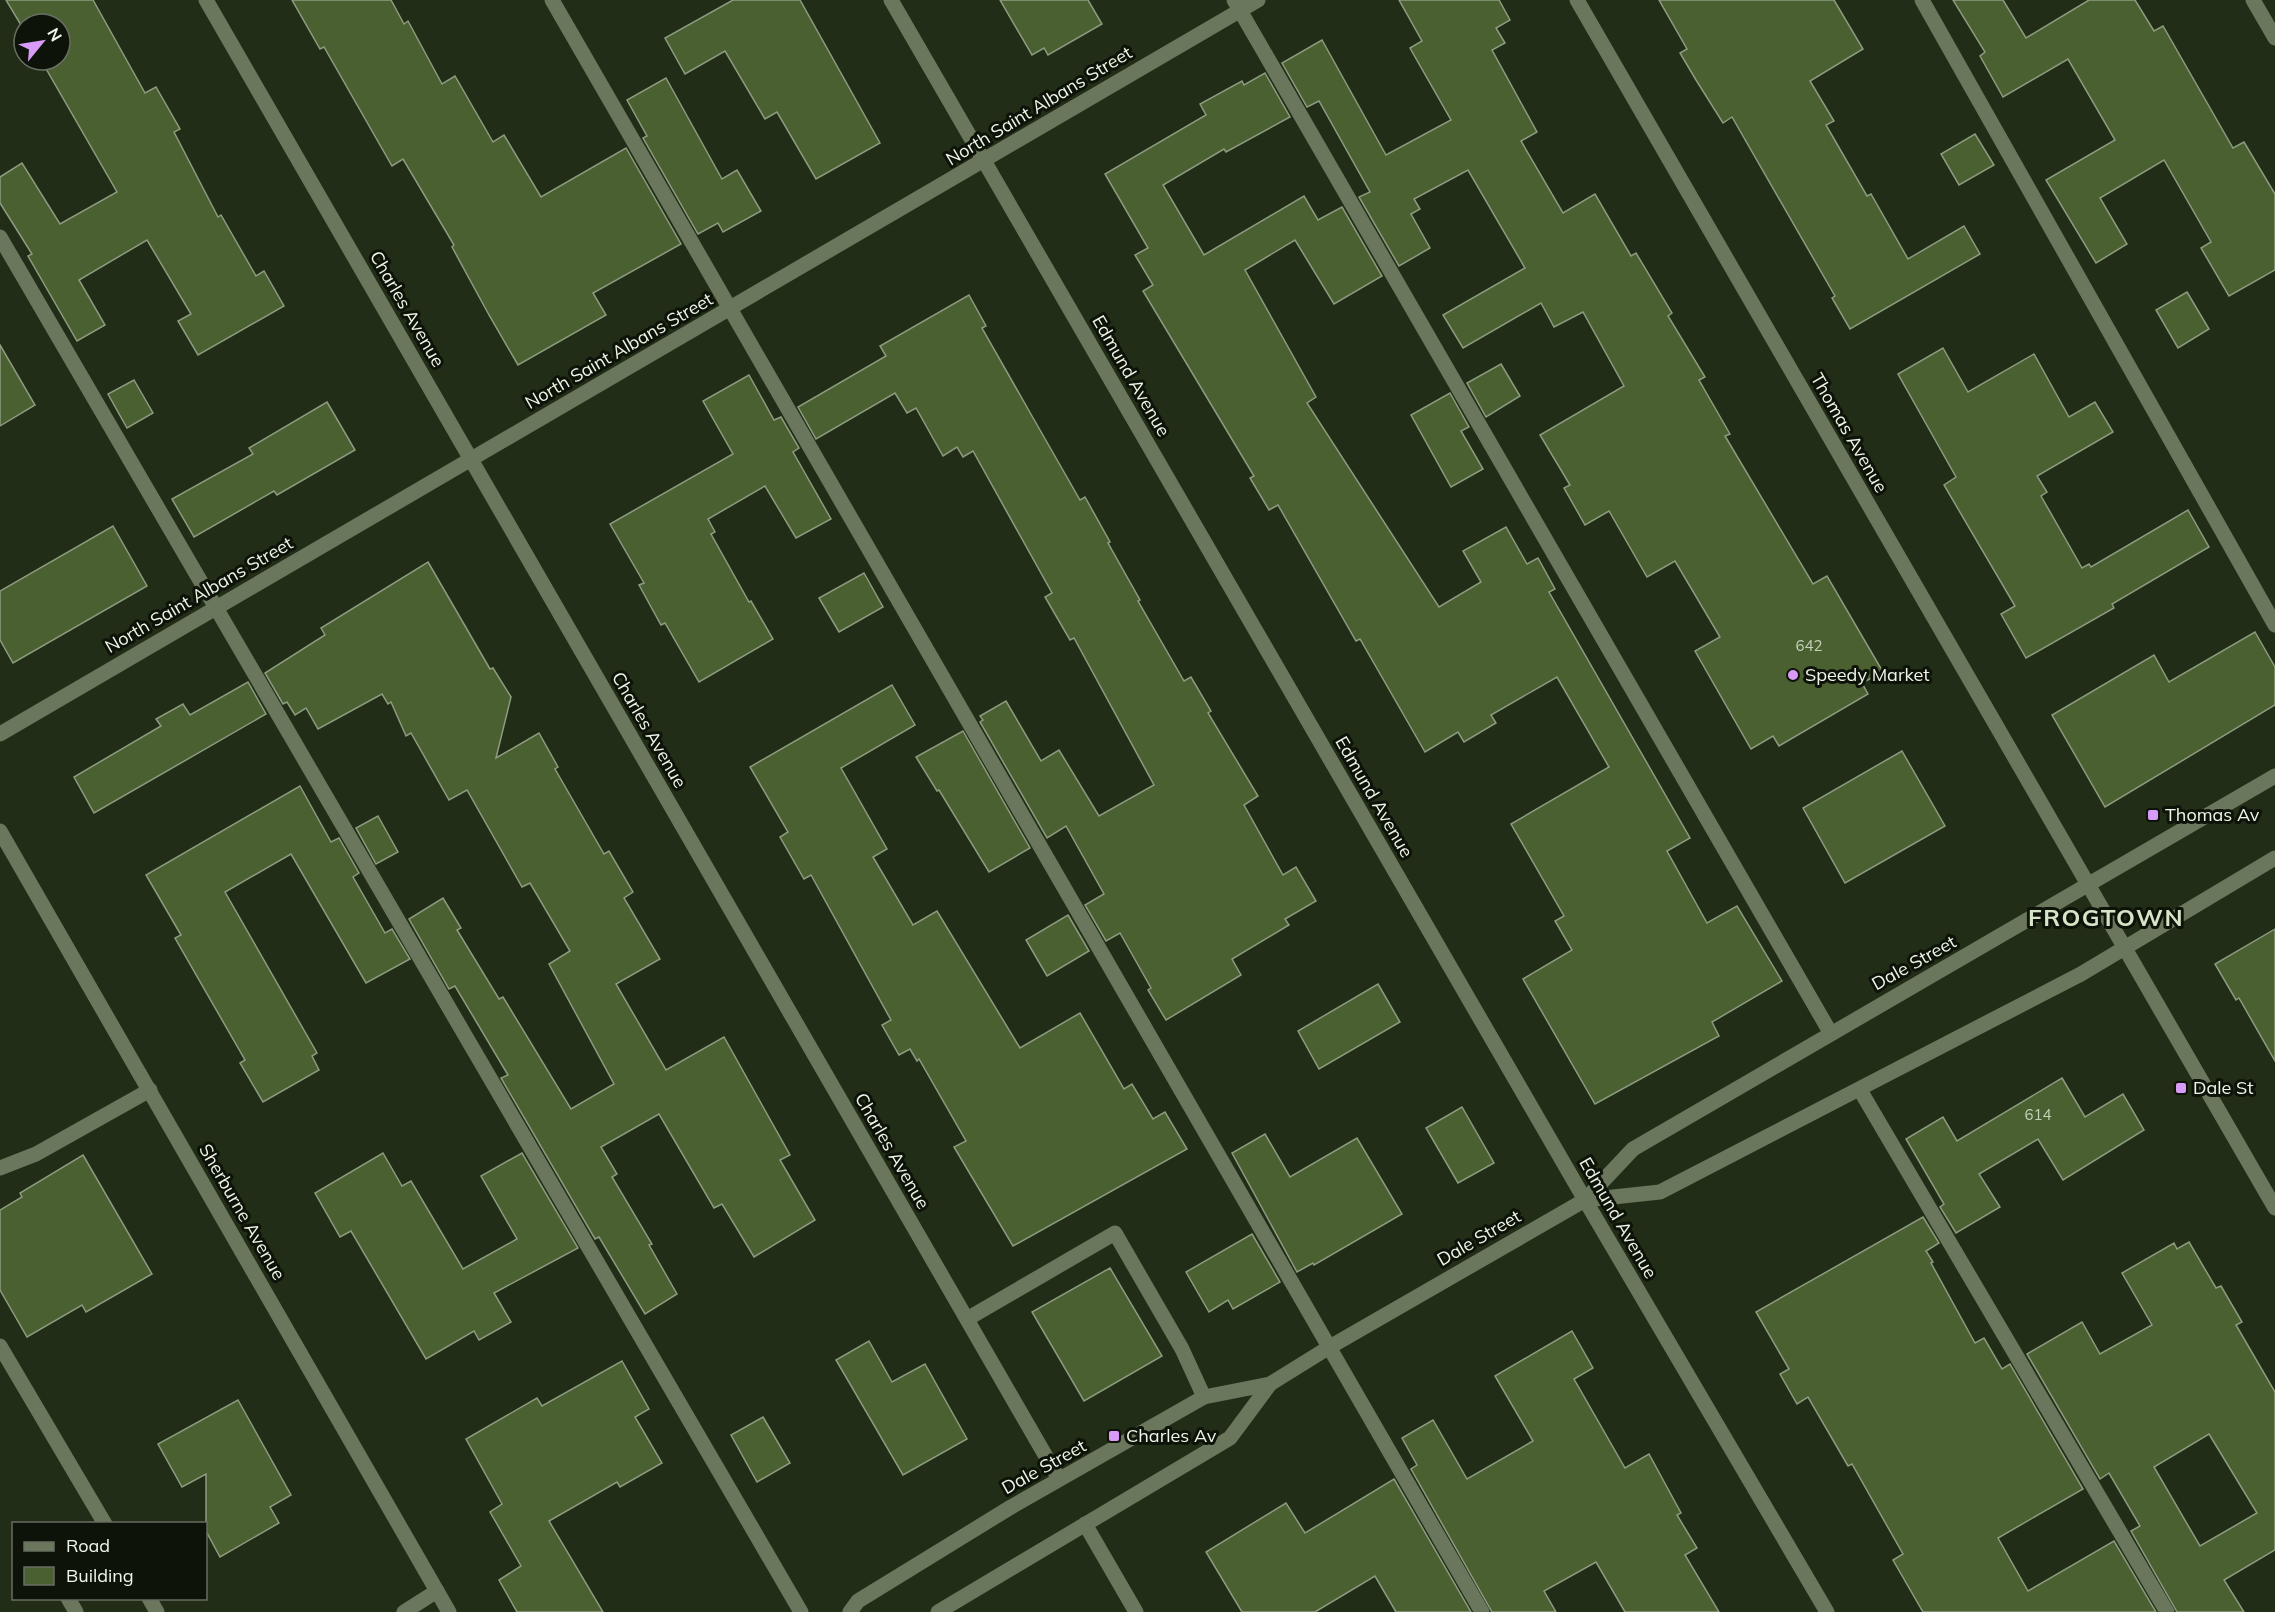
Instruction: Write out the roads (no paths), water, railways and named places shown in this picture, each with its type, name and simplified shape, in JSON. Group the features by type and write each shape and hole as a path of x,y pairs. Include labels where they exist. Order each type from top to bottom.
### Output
{"street":[{"name":"Charles Avenue","path":"206,0 1059,1479"},
{"path":"552,0 1482,1612"},
{"name":"Edmund Avenue","path":"891,0 1584,1200 1827,1612"},
{"name":"North Saint Albans Street","path":"0,734 984,162 1237,5 1258,0"},
{"name":"Thomas Avenue","path":"1577,0 2123,949 2275,1208"},
{"path":"1922,0 2275,625"},
{"path":"2253,0 2275,38"},
{"path":"1237,5 1830,1032"},
{"path":"0,237 214,608 801,1612"},
{"name":"Dale Street","path":"850,1612 858,1602 1059,1479 1106,1455 1204,1397 1270,1384 1584,1200 1633,1149 1830,1032 2088,886 2275,776"},
{"name":"Sherburne Avenue","path":"0,831 449,1612"},
{"name":"Dale Street","path":"1584,1200 1660,1192 1860,1090 2123,949 2275,858"},
{"path":"0,1168 36,1154 150,1090"},
{"path":"1860,1090 2167,1612"},
{"path":"967,1319 1115,1233 1182,1349 1204,1397"},
{"path":"0,1346 104,1522"},
{"name":"Dale Street","path":"938,1612 1230,1438 1270,1384"},
{"path":"1086,1524 1136,1612"},
{"path":"404,1612 437,1591"}],"place":[{"name":"Speedy Market","path":"1793,675"},
{"name":"Thomas Av","path":"2153,815"},
{"name":"Dale St","path":"2181,1088"},
{"name":"Charles Av","path":"1114,1436"}],"district":[{"name":"FROGTOWN","path":"2106,918"}]}
